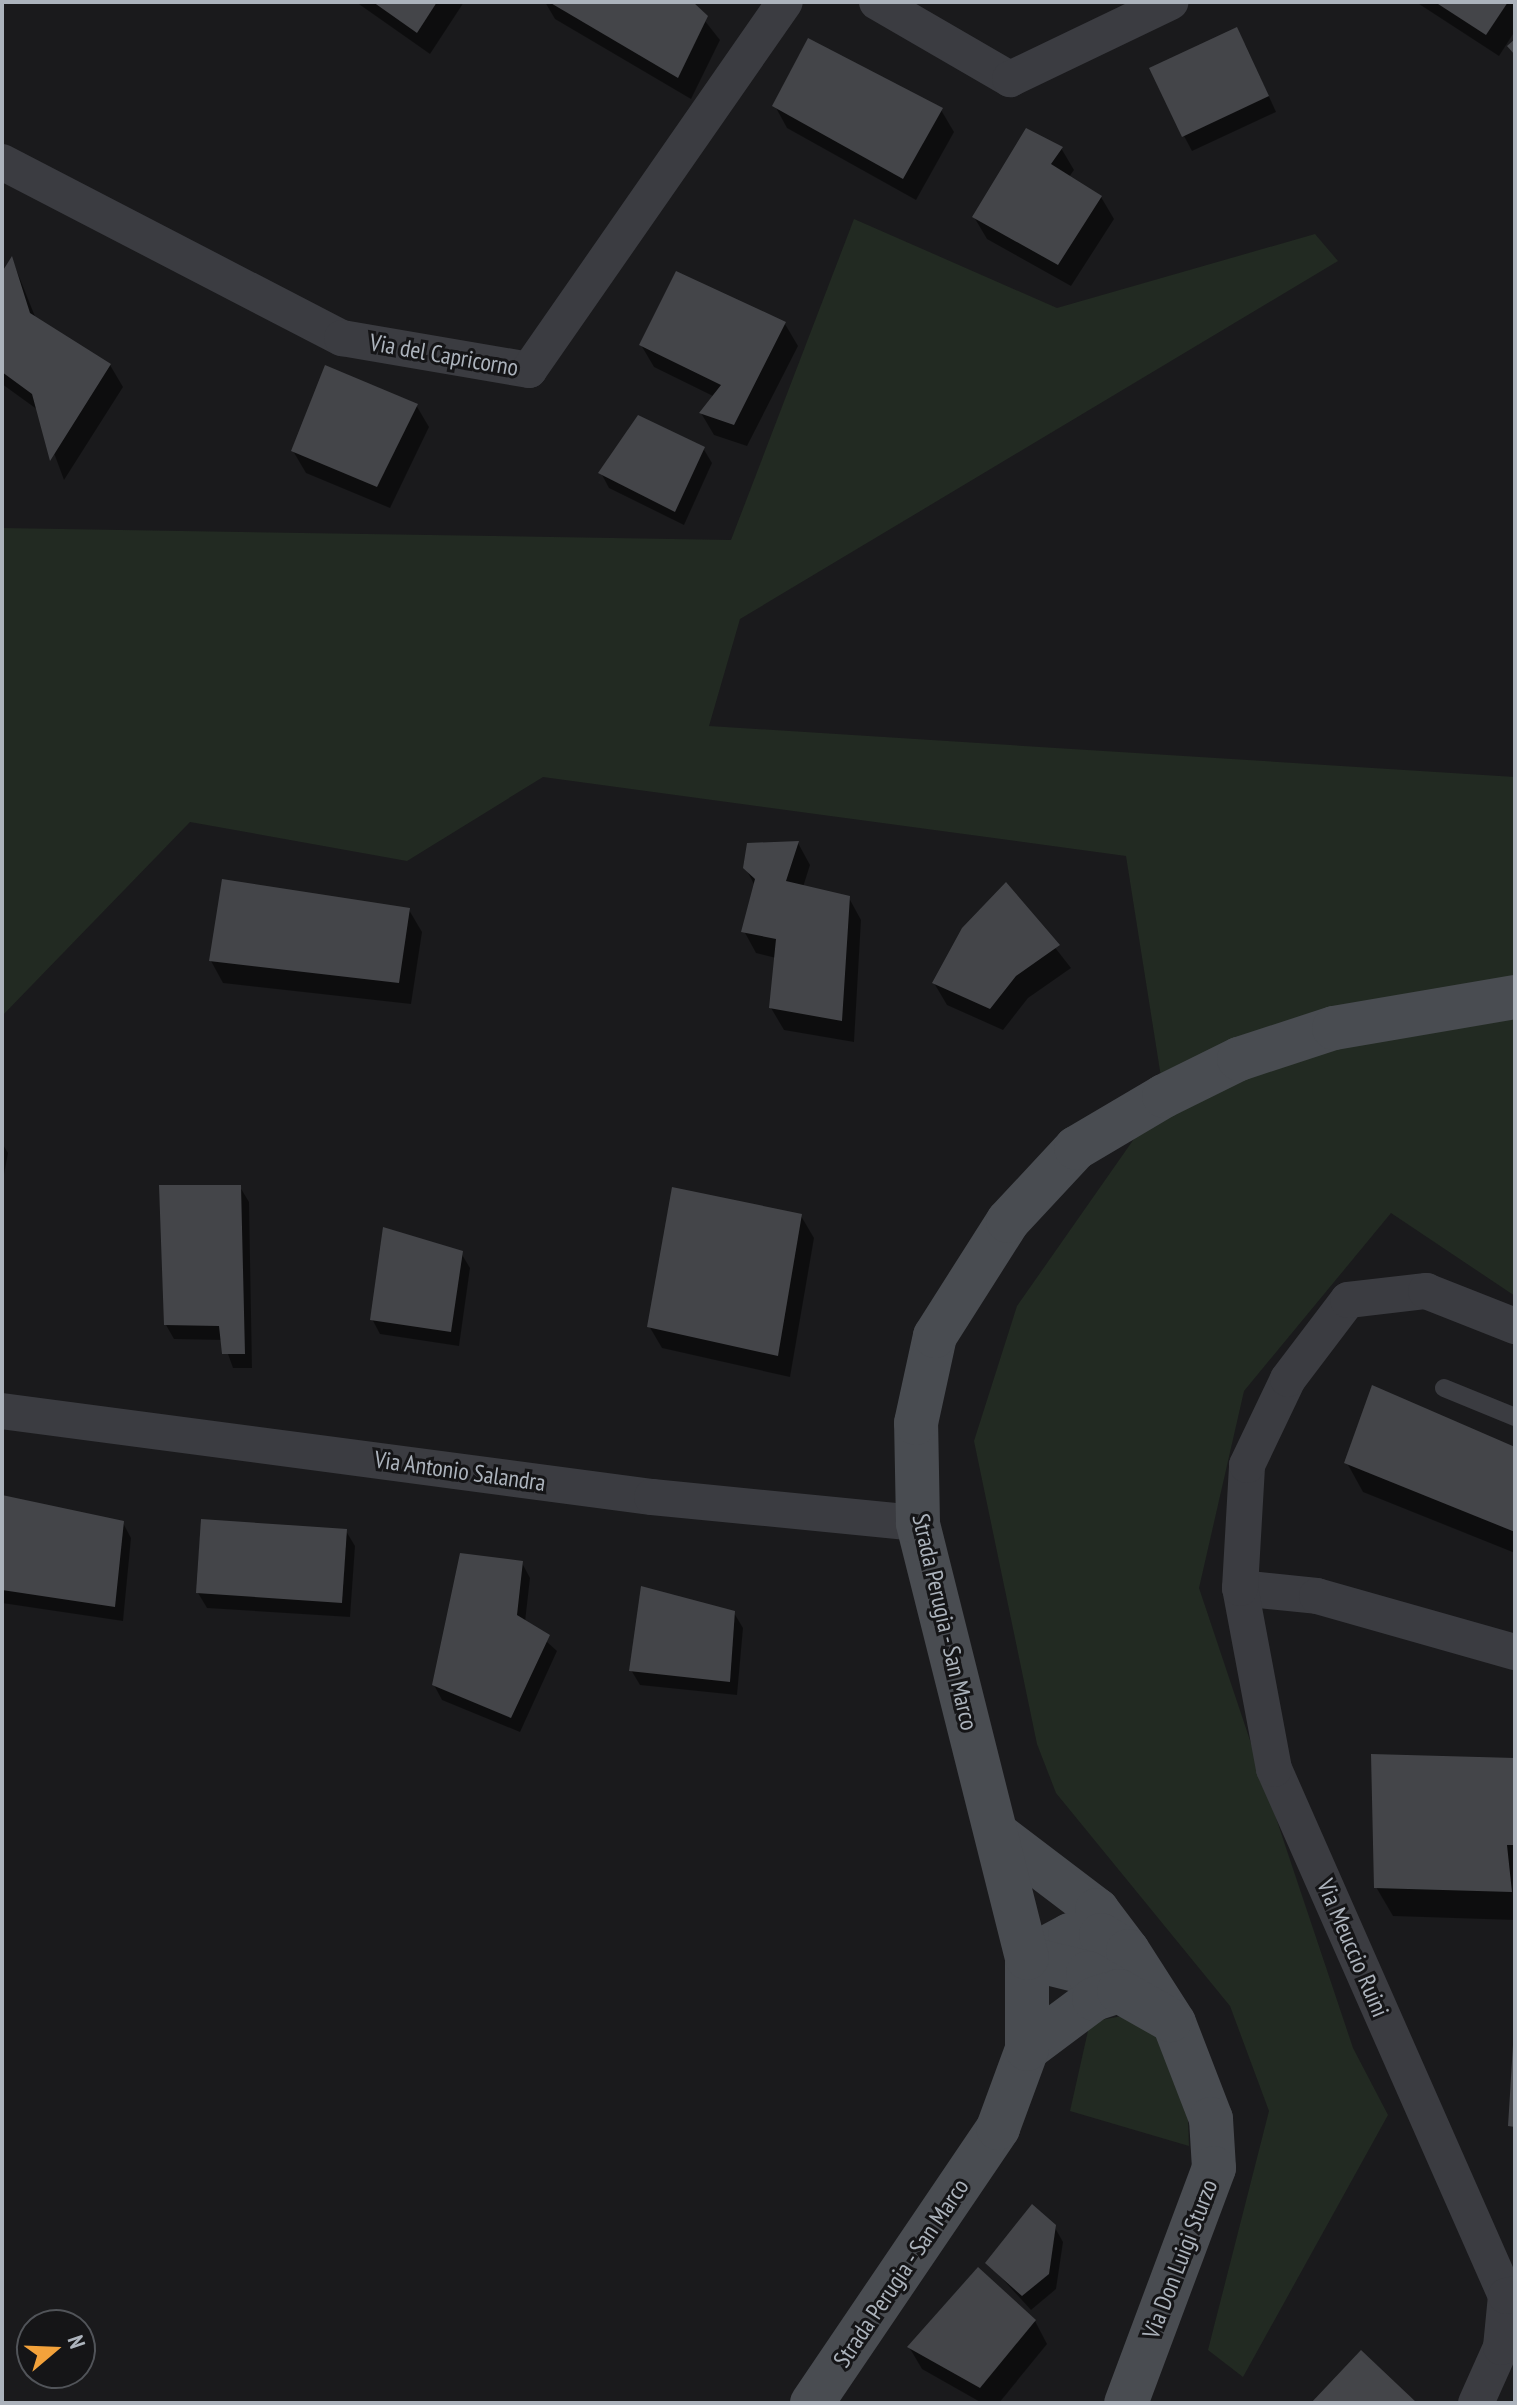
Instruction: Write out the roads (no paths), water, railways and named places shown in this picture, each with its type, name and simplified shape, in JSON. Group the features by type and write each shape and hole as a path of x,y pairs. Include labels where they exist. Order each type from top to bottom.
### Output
{"main road":[{"name":"Strada Perugia - San Marco","path":"812,2403 998,2128 1027,2049 1027,1958 1001,1837 918,1523 916,1423 935,1336 1008,1221 1076,1148 1239,1059 1334,1028 1515,997"},
{"name":"Via Don Luigi Sturzo","path":"1001,1837 1078,1892 1123,1971 1174,2023 1200,2076 1214,2168 1126,2403"},
{"name":"Via Don Luigi Sturzo","path":"1027,1958 1088,1973 1123,1971"},
{"path":"1027,2049 1094,1999 1123,1971"}],"street":[{"name":"Via del Capricorno","path":"2,162 342,338 529,370 785,2"},
{"path":"877,2 1010,79 1171,2"},
{"name":"Via Meuccio Ruini","path":"1510,2295 1274,1769 1240,1588 1247,1465 1288,1379 1348,1300 1426,1291 1515,1326"},
{"name":"Via Antonio Salandra","path":"2,1411 652,1497 918,1523"},
{"path":"1240,1588 1317,1596 1515,1652"},
{"path":"1476,2403 1501,2347 1510,2295"}],"lane":[{"path":"1444,1388 1515,1417"}]}
